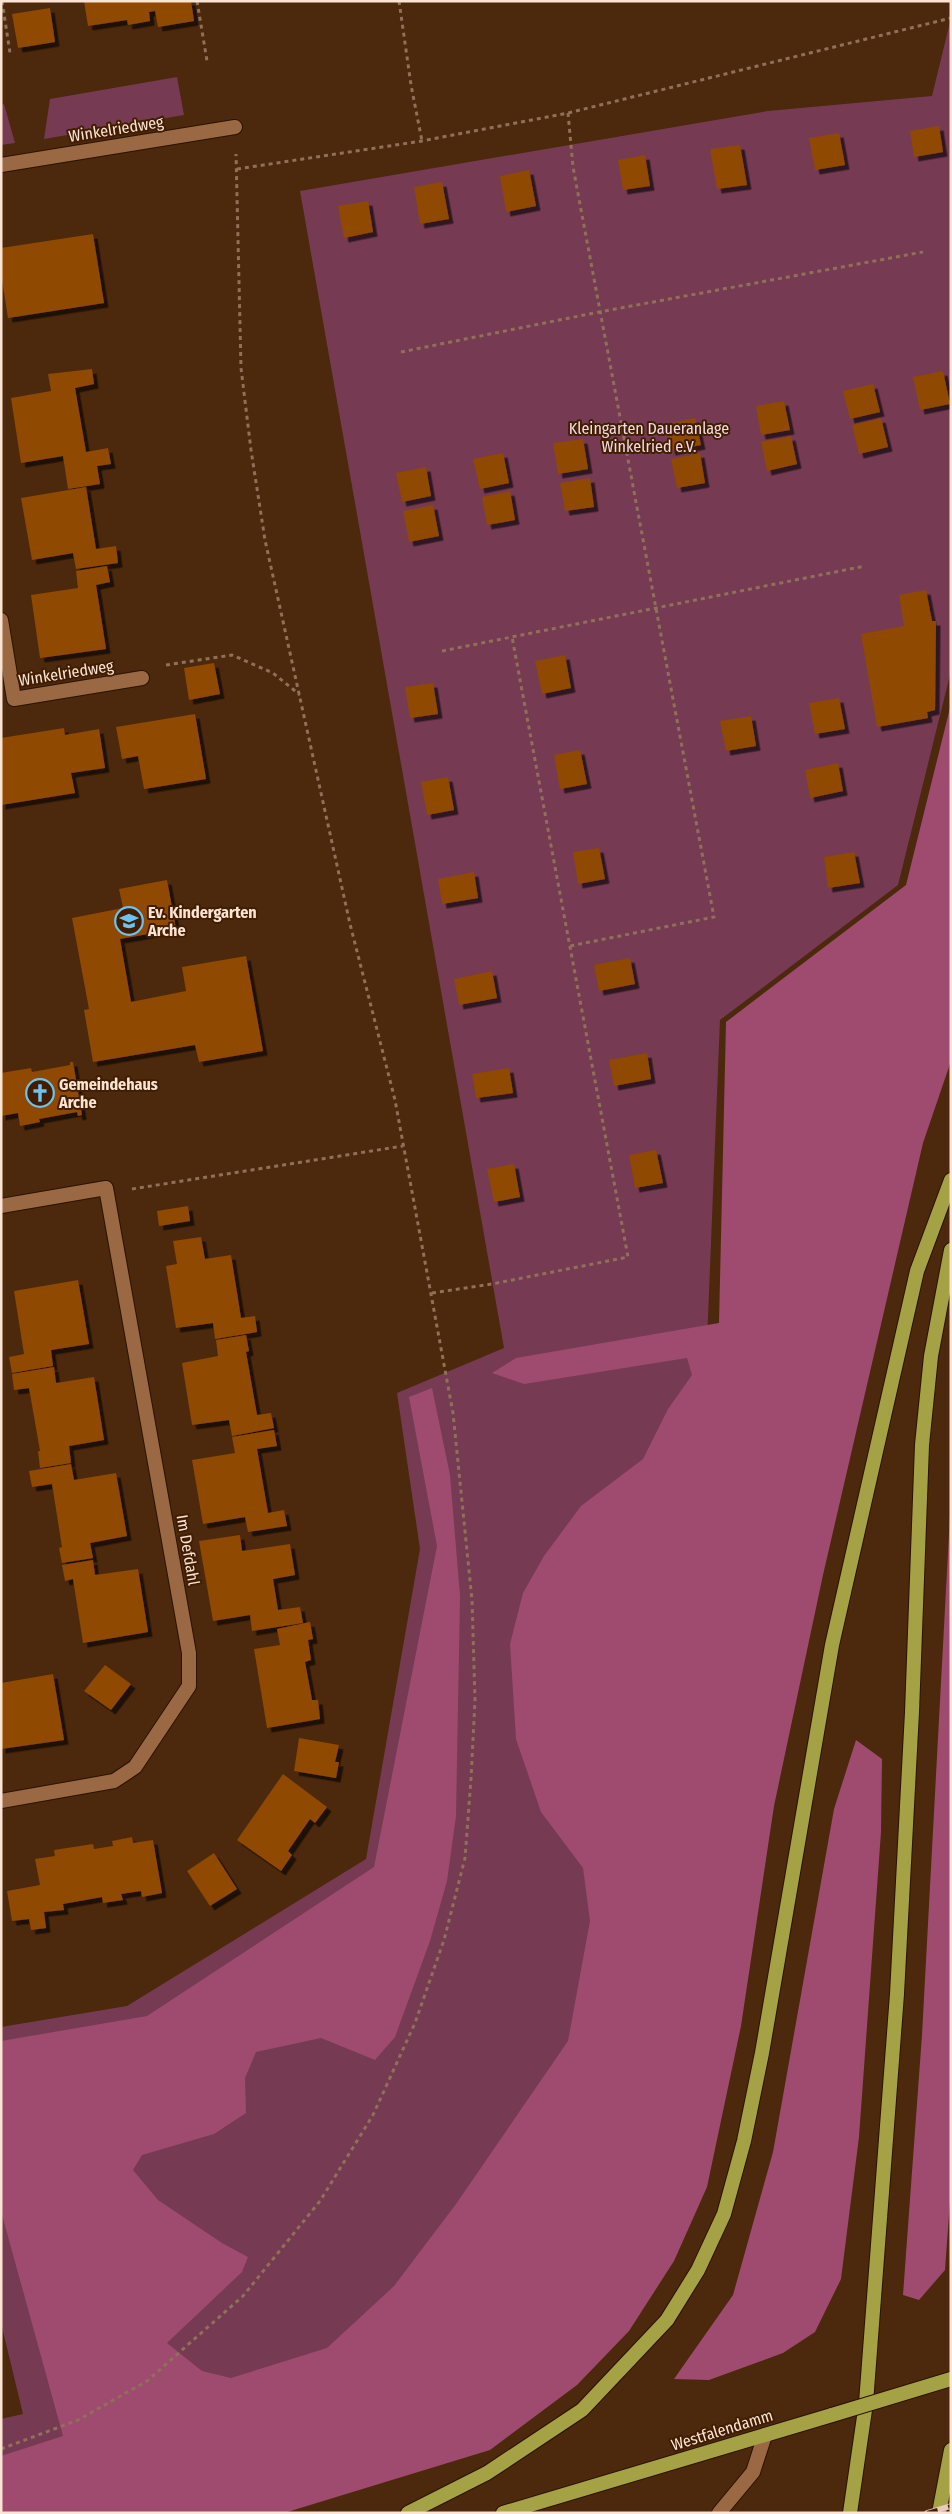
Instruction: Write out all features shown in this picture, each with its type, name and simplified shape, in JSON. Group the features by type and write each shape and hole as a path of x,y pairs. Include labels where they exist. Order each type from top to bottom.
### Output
{"highway":[{"path":"408,2513 487,2473 582,2410 667,2320 698,2270 724,2214 744,2140 762,2053 832,1644 917,1271 951,1180"},
{"path":"850,2513 866,2404 892,2069 912,1712 922,1445 931,1356 951,1250"},
{"name":"Westfalendamm","path":"503,2513 951,2379"},
{"path":"939,2513 951,2450"}],"street":[{"name":"Winkelriedweg","path":"1,165 235,127"},
{"name":"Winkelriedweg","path":"1,620 7,700 142,678"},
{"path":"1,1206 106,1188"},
{"name":"Im Defdahl","path":"1,1801 114,1781 134,1767 189,1686 189,1653 106,1188"},
{"path":"719,2513 753,2472 766,2435"}],"path":[{"path":"2,1 10,52"},
{"path":"197,1 207,61"},
{"path":"399,1 411,86 422,141"},
{"path":"236,169 422,141 568,113 951,18"},
{"path":"568,113 572,167 714,917 570,946"},
{"path":"1,2449 78,2420 147,2381 243,2296 320,2201 373,2115 415,2023 444,1940 465,1858 474,1700 472,1600 464,1505 453,1413 395,1100 350,924 265,540 241,368 235,127"},
{"path":"401,352 600,312 923,252"},
{"path":"442,651 865,566"},
{"path":"432,1293 492,1284 628,1258 512,637"},
{"path":"142,678 154,667 232,655 273,673 301,696"},
{"path":"106,1188 128,1190 403,1146"}],"green space":[{"name":"Kleingarten Daueranlage Winkelried e.V.","path":"951,18 951,671 898,885 720,1020 696,1615 577,2043 465,2217 314,2369 1,2510 1,2419 23,2414 1,2323 1,2027 127,2006 366,1859 420,1549 397,1393 504,1348 300,191 768,111 932,96"},
{"path":"177,77 184,115 44,139 50,99"},
{"path":"4,104 15,143 1,145 1,105"}],"shaded area":[{"path":"951,704 951,1061 923,1143 823,1575 774,1806 741,2026 707,2187 674,2261 629,2331 577,2385 490,2450 284,2513 1,2513 1,2456 63,2436 1,2211 1,2041 147,2016 374,1867 437,1546 409,1397 432,1388 450,1475 460,1596 456,1816 447,1881 430,1941 395,2037 375,2060 321,2038 256,2052 245,2078 246,2113 214,2134 142,2155 133,2170 158,2200 222,2243 248,2257 242,2272 167,2343 202,2371 231,2378 327,2348 394,2286 456,2204 568,2041 590,1921 583,1868 541,1812 516,1739 510,1644 523,1593 544,1556 581,1506 643,1459 668,1409 692,1375 687,1358 524,1384 492,1373 516,1358 719,1323 726,1022 906,885"},
{"path":"951,1497 951,2187 945,2270 919,2300 903,2295 922,2035"},
{"path":"856,1740 882,1759 881,1832 859,2137 841,2279 815,2332 783,2353 709,2380 674,2379 733,2295 773,2152 834,1809"}],"building":[{"path":"84,1 191,1 194,21 158,27 155,11 149,12 150,21 128,25 127,20 88,26"},
{"path":"50,8 55,42 18,48 12,14"},
{"path":"939,126 943,152 914,157 910,131"},
{"path":"839,133 845,165 815,170 809,138"},
{"path":"740,145 747,185 717,189 710,149"},
{"path":"645,155 650,186 623,190 618,160"},
{"path":"529,170 536,206 506,212 500,176"},
{"path":"442,182 449,219 420,224 414,187"},
{"path":"368,201 373,232 344,238 338,206"},
{"path":"93,234 104,303 8,318 1,274 1,248"},
{"path":"92,369 94,384 75,388 86,452 108,448 111,464 97,466 100,484 68,489 63,456 21,463 11,398 51,391 48,374"},
{"path":"943,371 950,404 920,410 913,377"},
{"path":"873,384 880,412 850,419 843,391"},
{"path":"784,401 790,430 761,435 756,406"},
{"path":"695,418 701,445 671,451 665,424"},
{"path":"881,418 888,447 859,454 852,425"},
{"path":"791,436 797,464 767,471 761,442"},
{"path":"583,439 588,469 558,474 553,443"},
{"path":"503,453 509,483 480,489 473,459"},
{"path":"700,453 705,483 677,488 671,459"},
{"path":"426,467 431,496 402,502 396,473"},
{"path":"590,478 594,507 565,511 560,483"},
{"path":"86,487 96,549 116,546 118,563 76,569 73,553 32,560 21,498"},
{"path":"510,491 515,520 487,525 482,497"},
{"path":"433,505 439,536 409,542 403,511"},
{"path":"107,566 110,582 96,585 106,649 40,658 31,595 78,588 76,571"},
{"path":"926,590 932,621 936,621 935,710 927,712 928,718 877,727 861,634 904,626 899,595"},
{"path":"565,655 571,688 542,694 535,661"},
{"path":"214,663 220,694 189,700 184,668"},
{"path":"433,683 438,714 410,718 405,687"},
{"path":"839,698 845,729 815,734 809,703"},
{"path":"195,714 206,779 144,789 138,756 122,759 116,727"},
{"path":"751,716 756,746 726,751 720,721"},
{"path":"64,728 65,735 99,729 105,768 71,773 75,793 1,805 1,738"},
{"path":"580,750 587,784 560,789 554,755"},
{"path":"838,763 843,791 810,798 805,770"},
{"path":"448,777 454,810 427,815 421,782"},
{"path":"599,848 605,879 578,884 573,852"},
{"path":"854,852 860,883 828,888 824,857"},
{"path":"474,872 478,898 442,904 438,879"},
{"path":"167,880 176,929 120,939 131,1002 186,991 182,967 246,956 263,1051 199,1062 195,1045 93,1062 84,1010 89,1009 72,918 123,908 119,889"},
{"path":"630,958 635,984 599,991 594,965"},
{"path":"492,971 497,998 459,1005 454,979"},
{"path":"647,1053 651,1079 614,1086 609,1060"},
{"name":"Gemeindehaus Arche","path":"70,1062 73,1062 82,1115 78,1116 77,1112 39,1119 40,1122 20,1126 18,1113 1,1116 1,1073 31,1068 32,1072 70,1065"},
{"path":"509,1068 513,1093 476,1098 472,1074"},
{"path":"656,1150 663,1183 635,1188 629,1155"},
{"path":"514,1164 520,1197 494,1202 487,1169"},
{"path":"188,1206 190,1221 159,1226 157,1211"},
{"path":"201,1237 205,1259 231,1255 241,1318 255,1316 257,1332 215,1339 213,1323 176,1328 166,1266 177,1264 173,1241"},
{"path":"78,1280 89,1344 51,1350 53,1366 12,1373 9,1357 24,1354 14,1291"},
{"path":"246,1335 249,1351 246,1352 257,1415 271,1413 274,1428 232,1436 229,1420 192,1425 182,1363 218,1356 216,1340"},
{"path":"54,1367 56,1383 94,1377 104,1440 69,1446 71,1463 40,1468 38,1451 40,1451 29,1388 14,1390 12,1374"},
{"path":"274,1430 277,1446 257,1449 268,1513 284,1510 287,1526 248,1532 245,1517 203,1524 192,1460 235,1453 232,1437"},
{"path":"71,1464 74,1480 116,1473 127,1536 90,1543 93,1558 62,1563 59,1548 62,1547 52,1484 32,1487 29,1471"},
{"path":"240,1535 242,1551 290,1544 295,1575 273,1579 278,1610 300,1607 303,1623 252,1631 250,1615 213,1621 199,1541"},
{"path":"93,1560 95,1575 138,1569 148,1632 83,1643 73,1579 65,1581 62,1565"},
{"path":"310,1622 313,1639 308,1640 311,1660 305,1662 312,1700 318,1700 320,1719 267,1728 254,1649 280,1645 277,1629"},
{"path":"105,1665 131,1684 111,1710 84,1691"},
{"path":"53,1674 64,1740 1,1749 1,1683"},
{"path":"299,1738 339,1745 335,1762 339,1762 336,1778 294,1771"},
{"path":"283,1774 327,1807 315,1823 310,1819 288,1851 292,1855 281,1871 237,1840"},
{"path":"132,1837 133,1843 153,1840 162,1893 142,1897 141,1891 121,1894 123,1900 103,1903 102,1897 63,1904 64,1910 44,1912 46,1928 31,1930 29,1919 12,1921 7,1891 40,1885 35,1859 55,1856 54,1850 93,1844 94,1849 113,1846 112,1841"},
{"path":"214,1853 237,1889 210,1906 187,1871"}],"railway":[{"path":"927,2513 951,2506"}],"place":[{"name":"Ev. Kindergarten Arche","path":"129,921"},
{"name":"Gemeindehaus Arche","path":"40,1093"}]}
